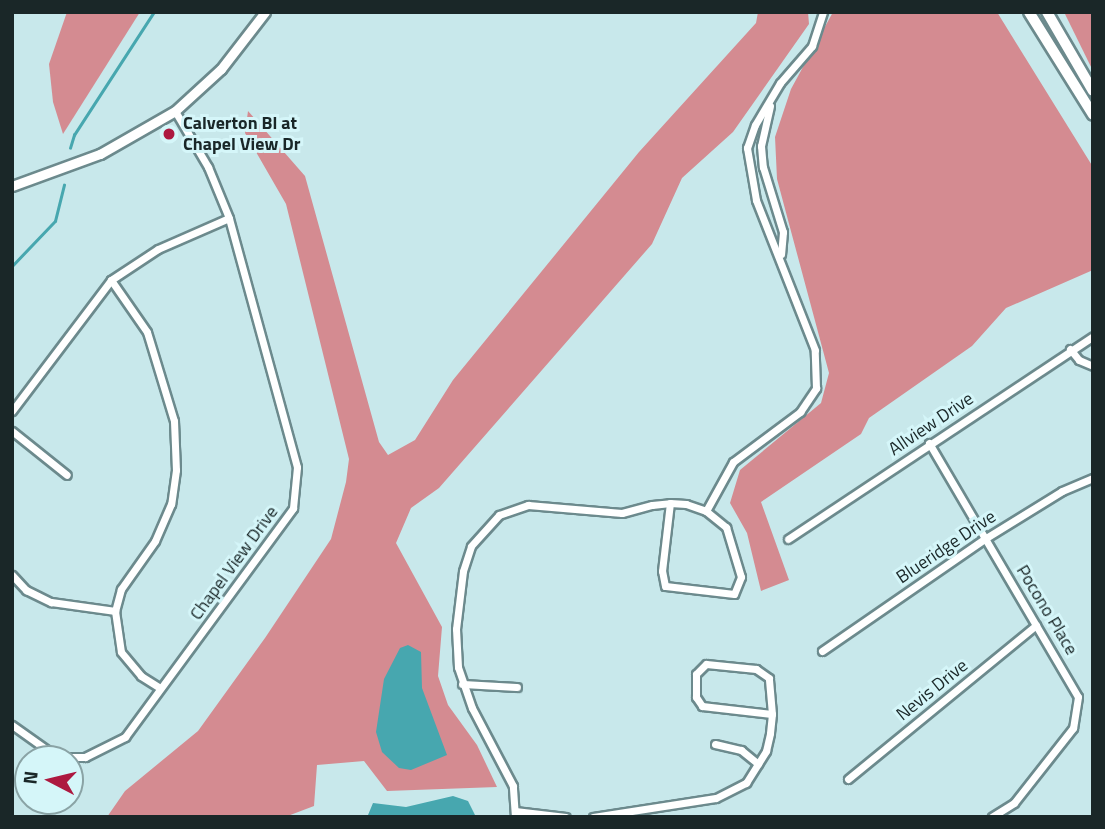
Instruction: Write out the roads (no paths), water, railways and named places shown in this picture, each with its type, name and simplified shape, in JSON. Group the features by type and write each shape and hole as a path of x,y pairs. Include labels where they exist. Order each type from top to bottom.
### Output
{"main road":[{"path":"1029,12 1093,115"},
{"path":"1047,12 1093,91"}],"street":[{"path":"13,182 100,154 175,111 220,69 265,12"},
{"path":"706,511 733,462 800,412 816,388 815,350 772,235 751,169 750,141 774,94 811,46 824,12"},
{"path":"774,94 764,125 763,167 783,232 781,255"},
{"name":"Chapel View Drive","path":"84,757 125,737 284,525 295,500 297,467 229,218 208,167 175,111"},
{"path":"751,169 763,167"},
{"path":"12,411 111,281 158,249 229,218"},
{"path":"111,281 147,332 168,399 176,445 174,487 167,513 155,541 121,589 115,611 121,652 141,676 160,688"},
{"name":"Allview Drive","path":"788,540 929,443 1093,336"},
{"path":"1070,349 1093,366"},
{"path":"12,431 67,475"},
{"name":"Pocono Place","path":"929,443 1078,695 1077,721 1014,803 992,817"},
{"name":"Blueridge Drive","path":"822,651 986,538 1062,491 1093,478"},
{"path":"566,817 515,814 505,766 462,684 456,629 463,571 471,546 486,525 499,515 528,505 622,513 670,503 706,511 726,527 741,577 739,589 727,597 665,586 670,503"},
{"path":"12,575 26,590 51,602 115,611"},
{"name":"Nevis Drive","path":"848,779 1036,625"},
{"path":"593,817 716,798 746,783 766,751 772,714 764,673 706,664 696,674 696,697 702,706 772,714"},
{"path":"462,684 482,681 517,687"},
{"name":"Chapel View Drive","path":"12,725 37,745"},
{"path":"715,744 741,750 758,764"}],"water":[{"path":"408,645 421,652 422,688 447,755 411,770 399,768 382,752 376,732 384,679 400,648"},
{"path":"453,796 468,801 476,817 368,815 373,803 406,807"}],"waterway":[{"path":"70,148 74,135 154,12"},
{"path":"12,266 55,221 64,185"}],"place":[{"name":"Calverton Bl at Chapel View Dr","path":"169,134"}]}
